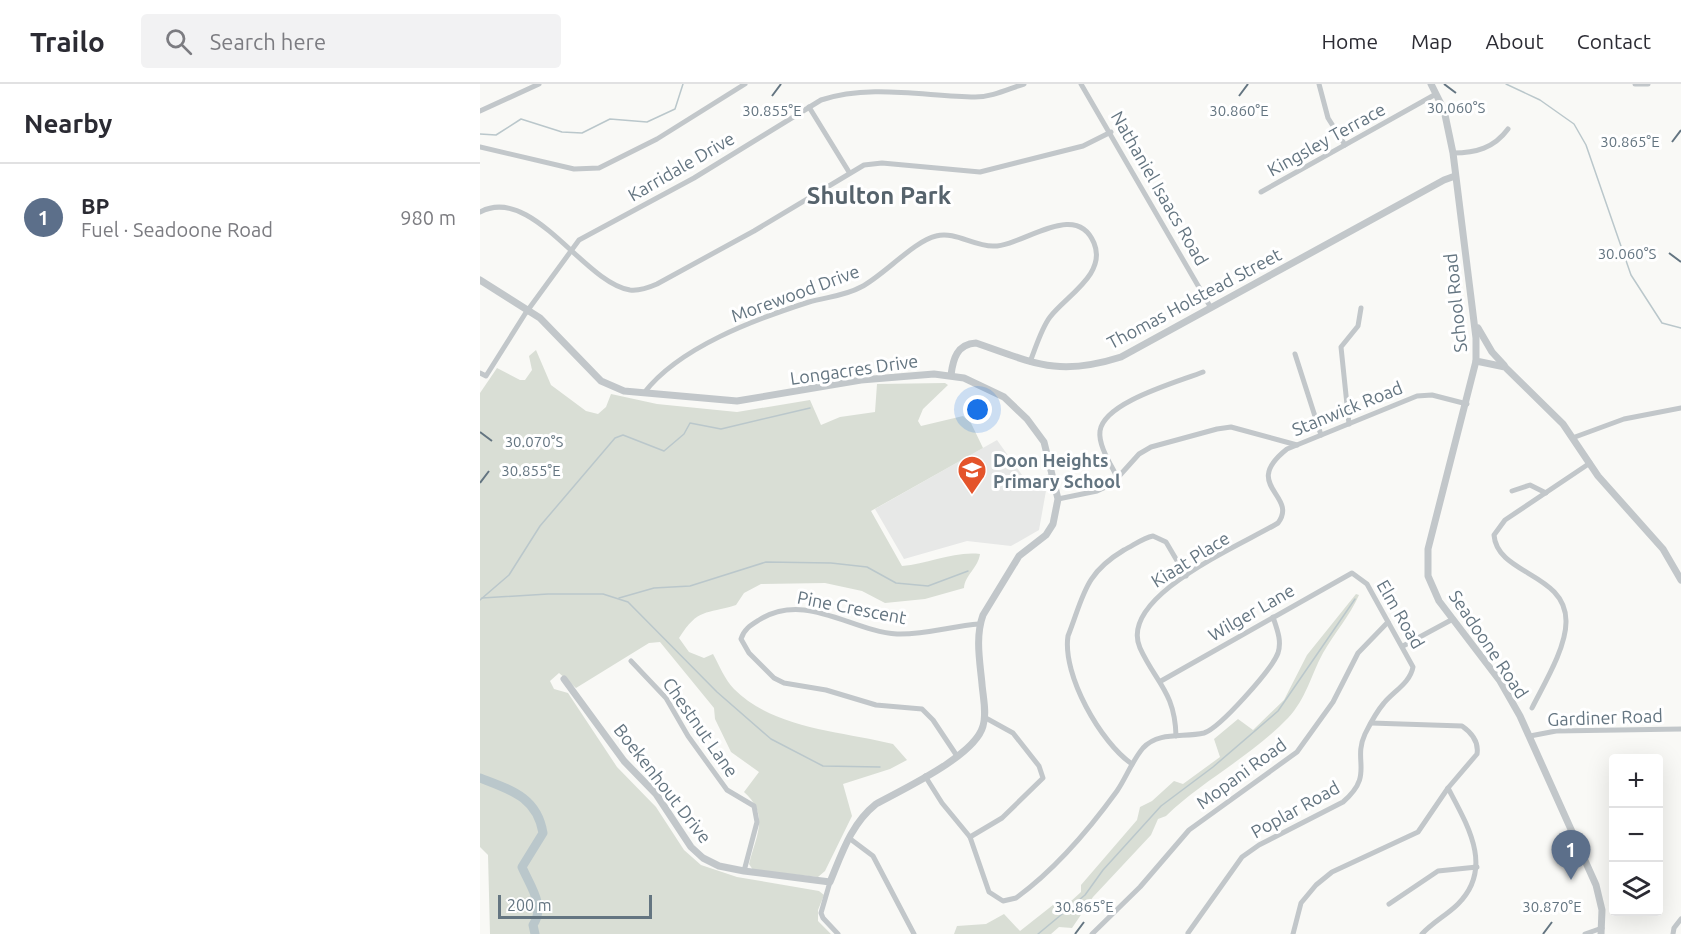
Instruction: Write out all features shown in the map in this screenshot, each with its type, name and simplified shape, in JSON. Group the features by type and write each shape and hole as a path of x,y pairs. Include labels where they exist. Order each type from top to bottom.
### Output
{"street":[{"path":"480,111 539,84"},
{"path":"480,147 574,169 599,168 665,135 744,84"},
{"name":"Karridale Drive","path":"483,374 571,250 584,237 701,173 830,95 852,89 909,88 975,97 1024,84"},
{"name":"Nathaniel Isaacs Road","path":"1082,84 1211,308"},
{"path":"1320,84 1328,118 1345,145"},
{"name":"School Road","path":"1431,84 1447,122 1453,153 1474,320 1476,361 1506,367"},
{"path":"1635,84 1648,84"},
{"name":"Kingsley Terrace","path":"1262,192 1436,94"},
{"path":"809,107 849,172"},
{"path":"1453,153 1472,153 1487,147 1501,138 1509,129"},
{"path":"480,212 497,207 522,213 622,288 631,290 646,288 754,231 864,165 882,163 980,172 991,171 1083,146 1111,132"},
{"name":"Thomas Holstead Street","path":"951,375 957,352 968,344 976,343 1030,362 1059,368 1087,367 1133,351 1455,176"},
{"name":"Morewood Drive","path":"644,393 663,374 699,349 742,327 806,303 862,287 929,238 944,234 994,246 1013,243 1061,223 1071,225 1089,234 1094,243 1096,261 1087,278 1049,318 1030,362"},
{"name":"Longacres Drive","path":"480,280 528,310 549,327 601,381 624,391 744,400 882,377 951,375 992,389 1014,405 1044,442 1058,499 1053,524 1046,535 1019,556 979,624 984,717"},
{"path":"1349,424 1341,347 1358,326 1361,308"},
{"path":"1474,320 1486,343 1506,367 1575,437 1590,463 1659,542 1681,580"},
{"path":"1294,354 1321,435"},
{"name":"Seadoone Road","path":"1476,361 1467,404 1428,549 1428,576 1439,601 1500,681 1530,736 1596,885 1601,931"},
{"path":"1118,479 1101,443 1100,433 1106,418 1123,405 1203,372"},
{"name":"Stanwick Road","path":"1276,458 1297,445 1425,394 1467,404"},
{"path":"1575,437 1624,419 1681,408"},
{"path":"1058,499 1097,491 1118,479 1139,454 1151,447 1225,427 1297,445"},
{"name":"Kiaat Place","path":"1176,736 1173,704 1141,649 1136,638 1138,628 1156,597 1186,576 1278,523 1282,518 1283,507 1267,477 1270,465 1276,458"},
{"path":"1532,708 1556,657 1565,629 1564,603 1551,589 1499,550 1494,535 1505,520 1590,463"},
{"path":"1512,491 1530,485 1546,493"},
{"path":"1132,764 1110,743 1079,692 1067,648 1068,636 1095,572 1104,562 1143,540 1154,536 1166,542 1186,576"},
{"name":"Wilger Lane","path":"1161,681 1346,574 1357,575"},
{"name":"Elm Road","path":"1357,575 1367,584 1403,646 1413,667 1412,672"},
{"name":"Pine Crescent","path":"957,756 933,720 922,709 876,705 826,690 784,683 774,678 749,653 741,639 743,633 752,624 786,609 843,618 882,632 899,634 918,634 979,624"},
{"path":"925,776 942,803 970,837 989,892 994,898 1010,901 1025,891 1080,839 1150,742 1205,732 1215,728 1231,713 1272,663 1280,646 1273,617"},
{"path":"1403,646 1453,619"},
{"name":"Mopani Road","path":"1092,934 1140,887 1190,830 1297,752 1334,702 1358,653 1388,622"},
{"name":"Chestnut Lane","path":"631,661 666,698 688,736 727,790 754,806 758,822 744,871"},
{"name":"Poplar Road","path":"1188,933 1242,857 1259,845 1343,802 1354,792 1362,772 1362,742 1371,723 1382,705 1412,672"},
{"name":"Boekenhout Drive","path":"564,679 624,761 656,794 696,852 719,866 830,882"},
{"path":"838,934 821,913 830,882 849,838 863,814 957,756 980,733 984,717 1013,733 1039,766 1043,778 1002,819 970,837"},
{"path":"1293,934 1301,903 1316,885 1332,872 1418,832 1448,788 1473,761 1478,747 1467,730 1455,724 1371,723"},
{"name":"Gardiner Road","path":"1530,736 1556,731 1681,729"},
{"path":"1422,934 1467,894 1475,880 1477,867 1466,827 1448,788"},
{"path":"849,838 873,856 915,934"},
{"path":"1389,904 1438,871 1477,867"},
{"path":"1673,934 1674,928 1681,919"},
{"path":"1585,934 1601,931"}],"shaded area":[{"path":"536,350 551,385 586,411 598,414 606,407 611,394 657,404 737,412 810,400 821,425 840,417 875,412 877,384 945,383 948,385 923,409 918,421 921,426 963,416 971,423 983,448 871,511 902,566 961,554 980,554 964,588 925,599 885,603 862,591 825,583 761,584 744,593 736,605 698,617 679,638 689,652 704,658 713,654 734,689 768,713 809,727 893,744 907,760 890,769 843,784 852,816 825,871 818,877 753,870 749,864 759,818 757,809 744,792 759,772 731,752 715,719 714,708 660,642 649,643 576,688 559,673 550,681 554,689 568,693 617,767 656,807 684,850 701,865 737,877 819,891 824,895 818,910 818,921 831,934 490,934 488,855 480,847 480,393 497,368 520,380 525,380 532,370 529,356"},
{"name":"Doon Heights Primary School","path":"997,440 1027,482 1049,474 1039,530 1011,546 967,541 904,559 875,509"},
{"path":"1356,594 1359,595 1355,603 1323,653 1294,711 1259,744 1166,816 1158,819 1151,835 1093,897 1072,928 1059,927 1051,934 954,934 957,926 986,924 1004,914 1020,931 1058,901 1069,903 1081,892 1081,885 1137,820 1140,807 1152,801 1174,781 1183,784 1220,757 1214,739 1238,719 1253,730 1284,700 1307,655"}],"waterway":[{"path":"480,134 496,135 521,119 562,132 582,133 610,119 647,122 675,109 683,84"},
{"path":"1506,84 1540,100 1574,124 1586,145 1631,275 1662,323 1681,328"},
{"path":"480,600 509,575 540,526 615,438 623,435 664,451 684,434 690,423 721,429 810,408"},
{"path":"619,598 654,588 690,586 766,562 831,563 867,567 896,583 928,586 968,571"},
{"path":"482,598 548,594 603,594 628,602 717,692 771,739 823,766 880,767"},
{"path":"1038,934 1085,895 1103,870 1161,806 1213,767 1278,711 1355,599"},
{"path":"480,778 521,797 529,803 540,821 543,833 522,867 537,903 537,918 533,925 535,934"}],"place":[{"name":"Doon Heights Primary School","path":"972,496"},
{"name":"BP","path":"1571,880"}],"district":[{"name":"Shulton Park","path":"879,195"}]}
